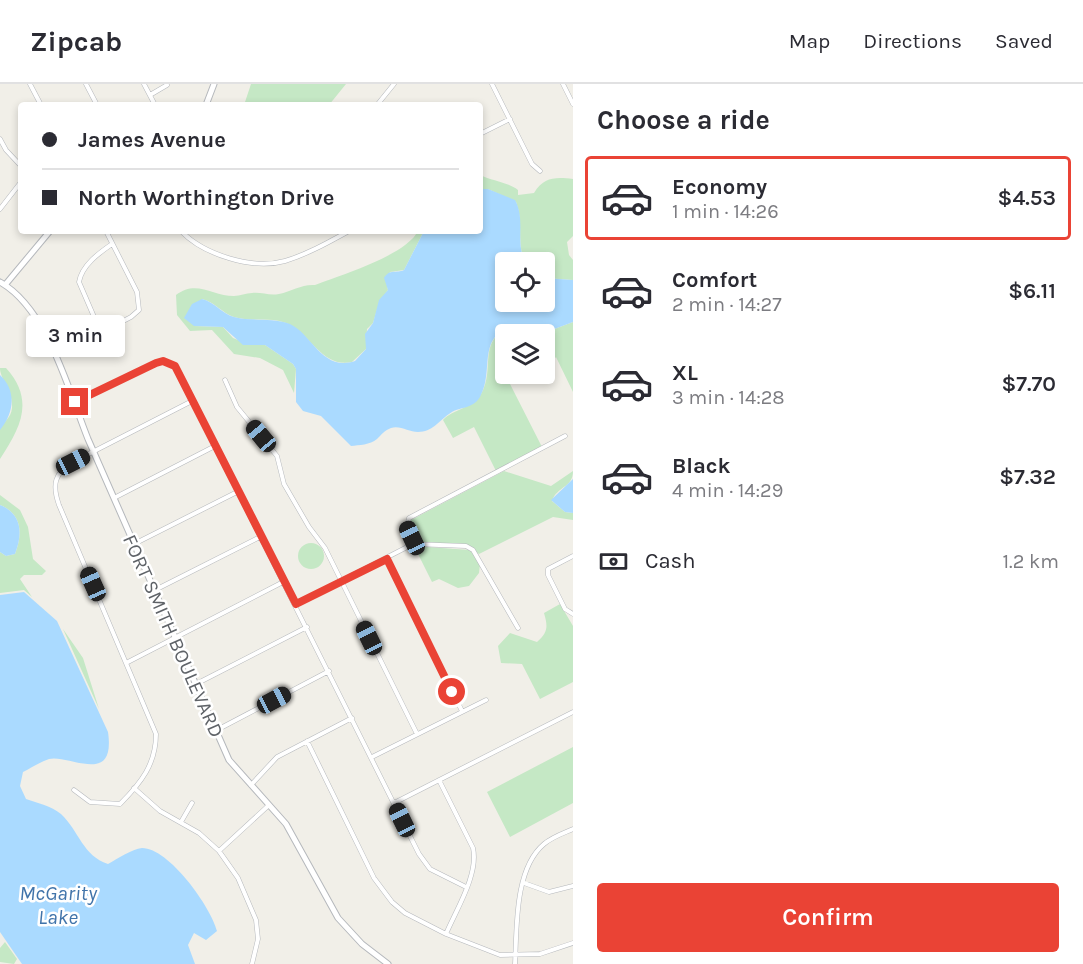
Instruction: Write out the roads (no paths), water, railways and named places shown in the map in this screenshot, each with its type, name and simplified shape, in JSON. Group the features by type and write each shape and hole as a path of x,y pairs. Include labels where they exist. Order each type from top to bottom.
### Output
{"street":[{"path":"30,84 39,102"},
{"path":"86,84 95,102"},
{"path":"144,84 154,102"},
{"path":"207,102 214,84"},
{"path":"379,102 394,84"},
{"path":"492,84 532,164 540,171"},
{"path":"563,84 573,104"},
{"path":"150,95 167,85"},
{"path":"483,132 510,119"},
{"path":"0,139 18,162"},
{"path":"0,209 18,186"},
{"path":"3,284 47,234"},
{"path":"56,357 131,317 140,305 137,292 107,234"},
{"path":"185,234 205,249 255,262 283,261 304,254 343,234"},
{"path":"101,333 79,289 79,282 81,272 100,252 112,244"},
{"name":"FORT SMITH BOULEVARD","path":"3,284 36,320 56,357 93,452 229,760 269,804 297,843 338,918 362,945 388,964"},
{"path":"75,402 156,363 171,363 175,366 285,581 419,854 430,869 466,887"},
{"path":"225,380 237,407 277,456 284,484 309,527 325,548 417,734"},
{"path":"74,790 90,802 121,806 149,770 156,754 156,734 128,662 59,505 55,494 55,478 64,467 192,400"},
{"path":"413,544 407,527 409,518 565,436"},
{"path":"113,498 215,446"},
{"path":"134,544 238,490"},
{"path":"153,591 262,536"},
{"path":"296,604 413,544 465,546 473,550 518,628"},
{"path":"573,556 554,565 549,569 548,575 565,609 573,614"},
{"path":"387,559 462,711"},
{"path":"128,662 285,581"},
{"path":"194,685 307,627"},
{"path":"215,731 329,672"},
{"path":"372,757 486,700"},
{"path":"394,803 573,712"},
{"path":"251,786 277,757 352,718"},
{"path":"307,741 374,878 383,891 405,913 446,934 487,951 515,956 540,954 573,943"},
{"path":"438,780 473,848 474,868 446,934"},
{"path":"134,788 160,811 181,822 219,851 238,878 256,920 258,939 253,964"},
{"path":"181,822 192,803"},
{"path":"219,851 269,804"},
{"path":"515,964 518,907 534,857 546,842 573,829"},
{"path":"524,883 549,892 573,886"}],"water":[{"path":"483,189 488,189 515,200 520,215 522,252 495,252 495,312 555,312 555,279 573,280 573,322 555,329 555,324 495,324 495,338 490,348 484,387 477,401 453,412 423,432 398,427 391,428 371,442 351,446 321,416 303,411 296,402 296,369 293,364 265,345 243,345 223,327 194,326 184,318 192,304 202,299 234,317 290,324 326,357 344,363 355,361 366,349 365,334 373,323 379,300 388,290 384,278 391,272 404,270 422,234 483,234"},
{"path":"0,375 9,388 12,402 5,423 0,430"},
{"path":"573,479 573,513 565,512 551,500"},
{"path":"0,505 17,519 20,532 15,554 6,556 0,552"},
{"name":"McGarity Lake","path":"24,592 57,621 108,732 109,749 105,759 98,763 46,760 23,772 20,786 26,799 61,814 87,849 100,860 108,864 129,852 142,848 153,851 176,868 198,894 217,931 206,940 194,933 188,945 195,964 22,964 0,932 0,595"}]}
